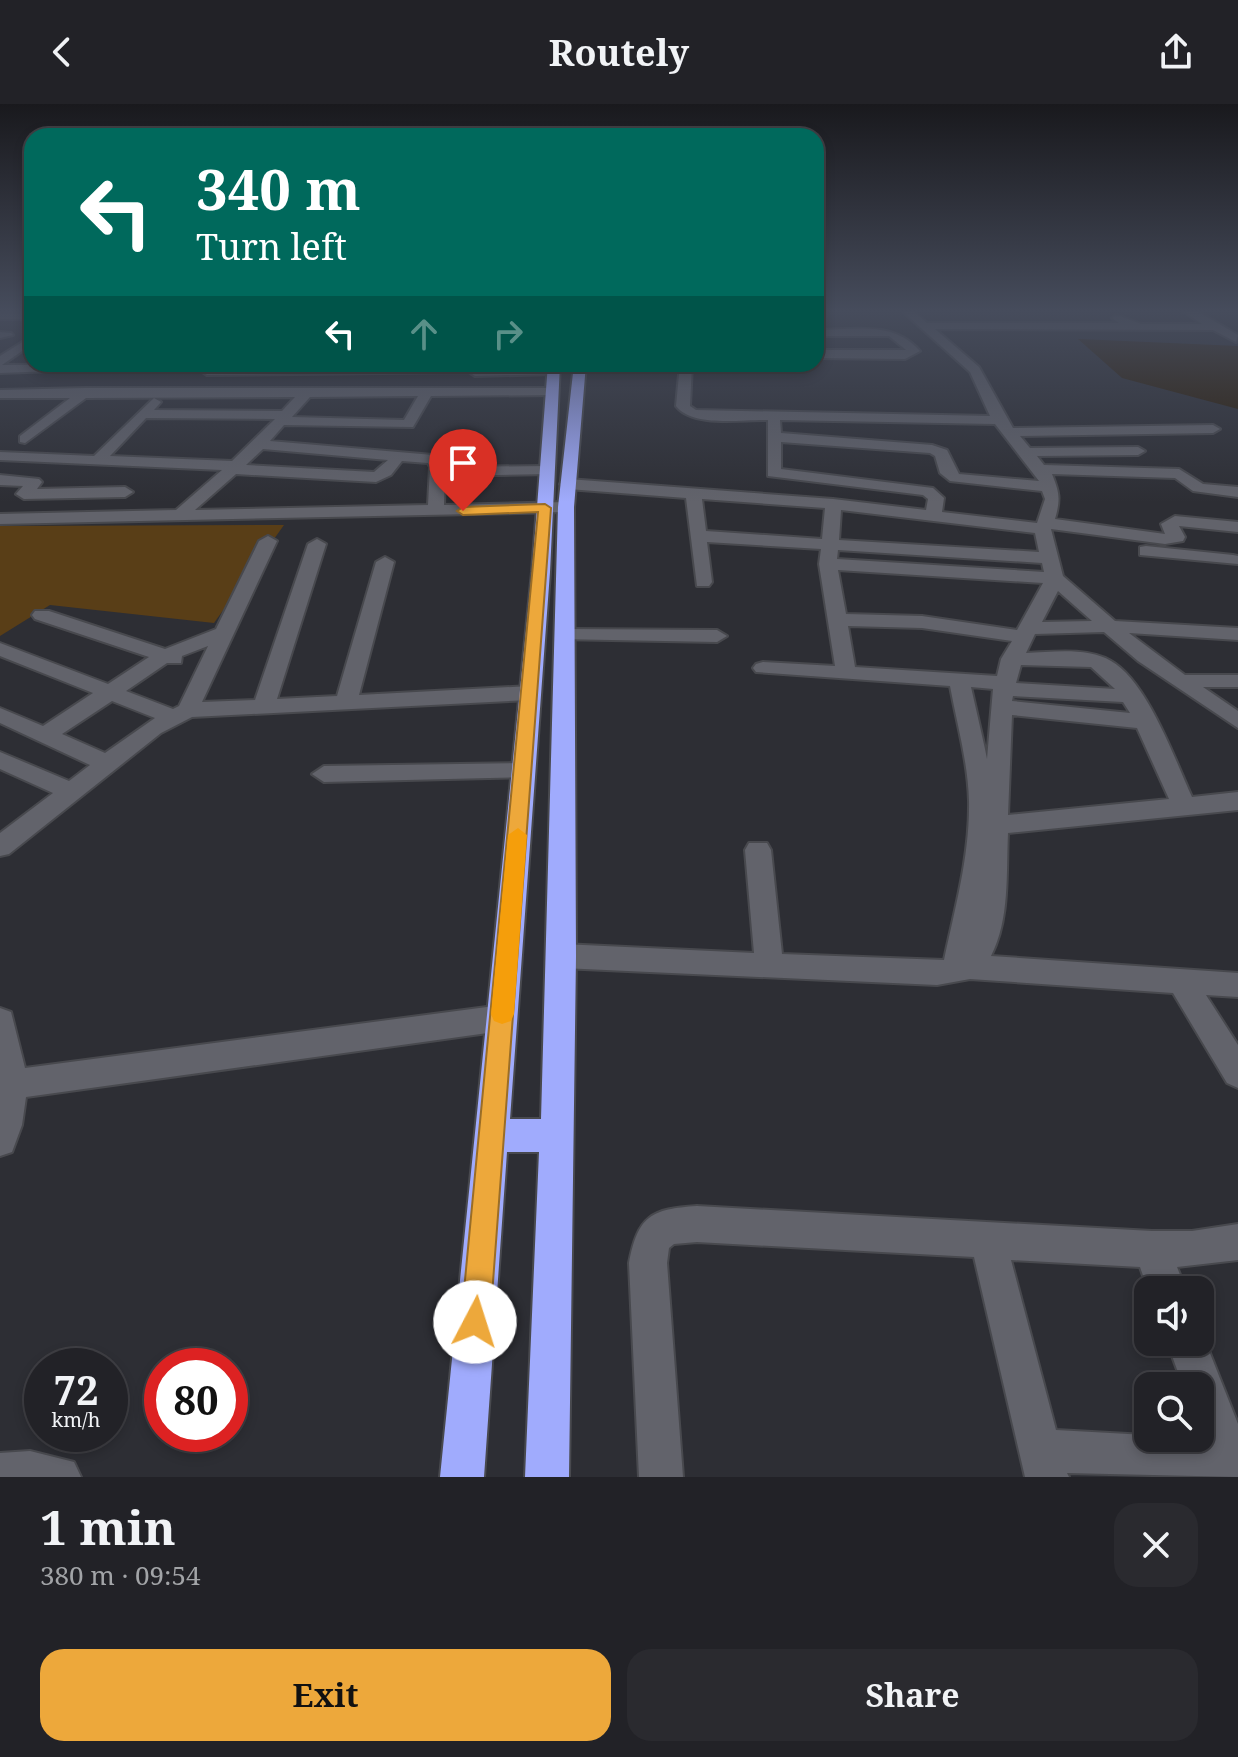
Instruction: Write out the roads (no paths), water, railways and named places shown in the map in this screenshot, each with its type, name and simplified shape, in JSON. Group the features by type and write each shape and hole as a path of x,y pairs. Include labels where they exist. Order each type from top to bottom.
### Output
{"highway":[{"path":"462,1477 530,693 556,493 560,374"},
{"path":"547,1477 562,956 565,635 556,493 560,374"},
{"path":"492,1136 557,1135"}],"street":[{"path":"186,391 204,374"},
{"path":"180,515 259,444 319,374"},
{"path":"394,395 403,374"},
{"path":"470,394 475,374"},
{"path":"0,394 186,391 470,394 552,374"},
{"path":"685,374 683,406 688,412 924,419 1004,426 1213,429"},
{"path":"963,969 985,940 988,925 1003,693 1011,659 1024,632 1047,545 1053,499 1046,478 1004,426 977,374"},
{"path":"97,461 165,391"},
{"path":"25,439 85,392"},
{"path":"142,414 408,424 425,395"},
{"path":"774,415 773,473 820,460 932,449 942,453 948,473 955,478 1179,474 1199,488 1238,492"},
{"path":"820,460 825,416"},
{"path":"924,419 932,449"},
{"path":"773,437 820,460 927,491 936,498 933,516"},
{"path":"259,444 433,459 438,472 436,512"},
{"path":"1026,452 1138,451"},
{"path":"0,456 376,477 383,476 399,455"},
{"path":"438,472 556,493"},
{"path":"0,480 34,482 0,516"},
{"path":"24,494 125,492"},
{"path":"0,516 436,512 556,493 693,493 833,504 933,516 1047,545 1109,626 1145,657 1238,721"},
{"path":"693,493 703,582"},
{"path":"833,504 827,542 828,564 846,673"},
{"path":"828,564 1047,545 1165,539 1177,537 1169,524 1175,521 1238,527"},
{"path":"698,536 827,542 1047,545 1233,560"},
{"path":"5,836 179,713 207,670 268,541"},
{"path":"264,705 317,544"},
{"path":"346,703 385,562"},
{"path":"42,615 207,670"},
{"path":"838,620 922,622 1024,632 1109,626 1238,634"},
{"path":"45,735 165,656 225,633"},
{"path":"565,635 717,636"},
{"path":"0,649 109,691 179,713 264,705 530,693"},
{"path":"1011,659 1103,664 1131,696 1185,807"},
{"path":"763,668 959,680 1003,693 1144,722"},
{"path":"959,680 980,785 982,817 963,969"},
{"path":"1181,681 1238,681"},
{"path":"1003,693 1131,696"},
{"path":"0,715 107,763"},
{"path":"0,760 71,792"},
{"path":"324,774 523,771"},
{"path":"995,825 1238,801"},
{"path":"758,850 769,965"},
{"path":"562,956 937,973 963,969 1238,985"},
{"path":"1182,982 1238,1073"},
{"path":"13,1084 502,1018"},
{"path":"0,1021 13,1084 3,1125"},
{"path":"661,1477 648,1263 652,1238 668,1226 697,1224 1152,1249 1192,1249 1238,1242"},
{"path":"988,1240 1044,1464 1233,1467 1192,1356"},
{"path":"1152,1249 1162,1276"},
{"path":"0,1474 30,1472 59,1477"}]}
